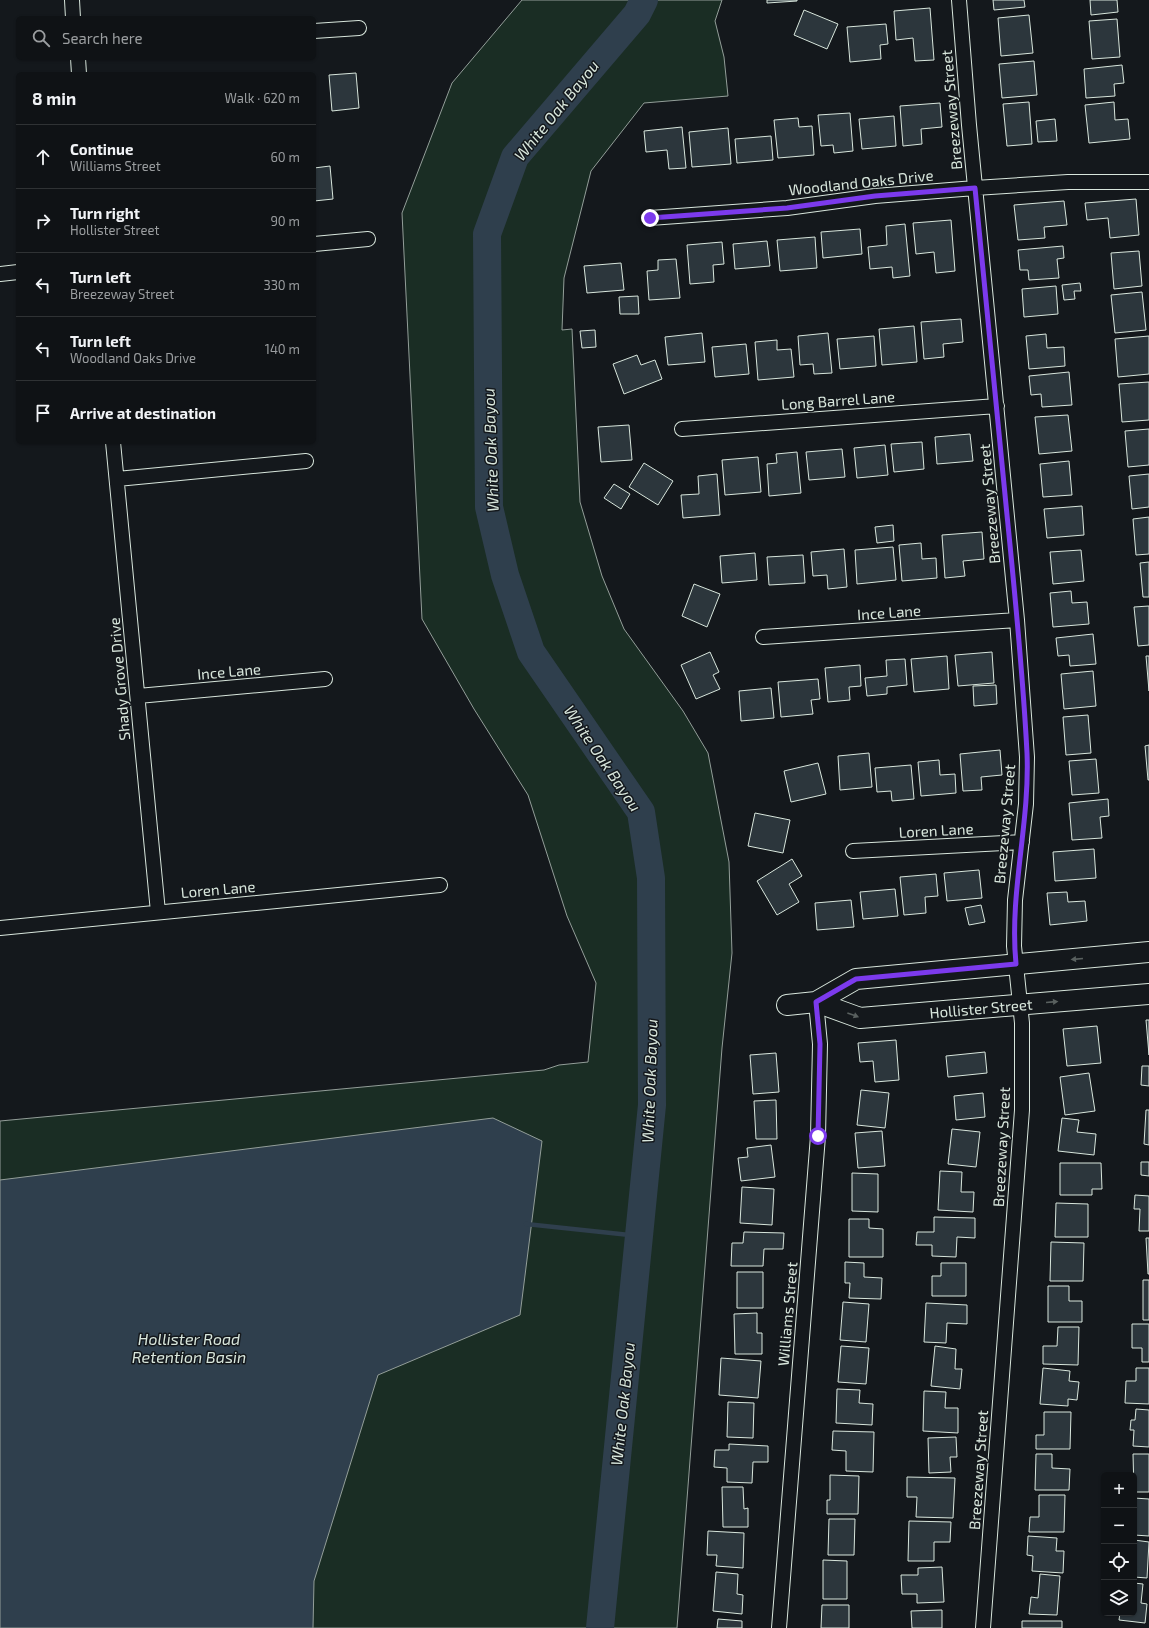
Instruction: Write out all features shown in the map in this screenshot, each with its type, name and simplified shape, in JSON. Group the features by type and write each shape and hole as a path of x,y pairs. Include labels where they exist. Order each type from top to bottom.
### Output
{"street":[{"path":"72,0 73,16"},
{"name":"Breezeway Street","path":"959,0 975,188 1017,620 1027,757 1026,804 1015,900 1014,946 1022,1022 1022,1110 982,1628"},
{"path":"316,31 359,28"},
{"path":"78,60 79,72"},
{"name":"Woodland Oaks Drive","path":"650,218 787,208 875,196 975,188 1068,182 1149,182"},
{"path":"316,244 368,239"},
{"path":"0,274 16,272"},
{"name":"Long Barrel Lane","path":"682,429 997,406"},
{"name":"Shady Grove Drive","path":"114,444 158,912"},
{"path":"117,479 306,461"},
{"name":"Ince Lane","path":"763,637 1017,620"},
{"name":"Ince Lane","path":"138,696 324,679"},
{"name":"Loren Lane","path":"853,851 1022,842"},
{"name":"Loren Lane","path":"0,928 440,886"},
{"name":"Hollister Street","path":"787,1005 816,1002 856,979 1149,952"},
{"name":"Hollister Street","path":"816,1002 860,1018 1149,994"},
{"name":"Williams Street","path":"779,1628 818,1136 820,1044 816,1002"}],"green space":[{"path":"522,0 722,0 715,21 724,57 728,96 644,103 591,171 564,278 562,330 572,329 580,502 602,576 624,629 683,711 708,753 729,862 732,953 722,1048 677,1628 0,1628 0,1121 544,1070 559,1065 588,1062 596,983 567,916 528,795 474,709 422,619 402,213 452,83"}],"water":[{"name":"Hollister Road Retention Basin","path":"493,1118 542,1141 520,1315 378,1375 314,1581 313,1628 0,1628 0,1180"}],"building":[{"path":"767,0 797,0 797,1 767,3"},
{"path":"993,0 1024,0 1025,7 994,10"},
{"path":"1090,0 1117,0 1118,12 1091,15"},
{"path":"930,8 934,60 915,61 913,38 896,40 894,11"},
{"path":"804,10 838,24 827,49 794,35"},
{"path":"1029,15 1033,53 1001,56 998,18"},
{"path":"1117,19 1120,57 1092,59 1089,21"},
{"path":"886,24 888,44 880,45 881,59 850,62 847,27"},
{"path":"1034,61 1037,95 1002,98 999,64"},
{"path":"1122,65 1124,83 1114,84 1115,96 1086,98 1084,69"},
{"path":"356,73 359,108 332,111 329,75"},
{"path":"1029,102 1032,144 1007,146 1003,104"},
{"path":"1114,102 1115,120 1128,119 1130,139 1089,143 1085,105"},
{"path":"940,103 942,127 921,129 922,144 903,146 900,106"},
{"path":"850,113 853,151 834,153 833,145 821,146 818,115"},
{"path":"894,116 896,146 862,149 859,119"},
{"path":"798,118 799,127 812,126 814,155 778,158 774,120"},
{"path":"1055,119 1057,141 1038,142 1036,121"},
{"path":"682,127 686,168 669,169 667,150 646,152 644,131"},
{"path":"728,128 731,164 692,167 689,132"},
{"path":"771,136 773,160 737,163 735,139"},
{"path":"330,166 333,199 316,201 316,168"},
{"path":"1136,199 1139,235 1110,238 1108,218 1087,220 1085,203"},
{"path":"1064,201 1067,225 1044,227 1045,238 1018,240 1014,205"},
{"path":"951,220 955,271 936,273 934,252 916,254 913,223"},
{"path":"905,224 910,276 893,278 892,267 870,269 868,247 887,245 886,226"},
{"path":"860,229 862,254 823,258 821,232"},
{"path":"815,237 817,268 780,271 777,240"},
{"path":"767,241 770,266 735,269 733,244"},
{"path":"722,242 724,264 713,265 714,282 690,284 687,245"},
{"path":"1063,246 1064,258 1057,259 1059,278 1029,280 1028,270 1020,270 1018,250"},
{"path":"1139,251 1142,286 1114,289 1111,253"},
{"path":"676,259 680,298 649,300 647,271 658,270 658,260"},
{"path":"621,263 624,290 587,293 584,266"},
{"path":"1080,283 1081,291 1074,291 1075,299 1064,300 1062,285"},
{"path":"1056,286 1058,314 1024,317 1022,289"},
{"path":"1142,292 1146,330 1115,333 1111,295"},
{"path":"638,296 639,314 620,314 619,297"},
{"path":"961,319 963,342 943,344 944,357 924,359 921,322"},
{"path":"914,326 917,362 882,365 879,329"},
{"path":"595,330 596,347 582,348 580,331"},
{"path":"702,333 705,362 668,365 665,337"},
{"path":"828,333 832,373 814,374 813,364 800,365 798,336"},
{"path":"1046,334 1047,348 1064,347 1065,366 1029,369 1026,336"},
{"path":"874,336 876,366 840,369 837,339"},
{"path":"1149,336 1149,374 1118,377 1115,339"},
{"path":"777,340 777,350 791,349 794,377 758,380 755,342"},
{"path":"746,344 749,374 715,377 712,347"},
{"path":"637,355 641,365 655,360 662,379 624,394 613,364"},
{"path":"1069,372 1072,405 1042,407 1041,394 1031,395 1029,376"},
{"path":"1149,382 1149,420 1122,422 1119,384"},
{"path":"1068,415 1072,451 1039,454 1035,417"},
{"path":"629,425 632,460 601,462 598,427"},
{"path":"1149,429 1149,465 1128,467 1125,431"},
{"path":"970,434 973,461 937,464 935,437"},
{"path":"922,442 924,469 894,472 891,444"},
{"path":"885,445 888,475 857,478 854,448"},
{"path":"842,449 845,477 809,480 806,452"},
{"path":"797,452 801,493 769,496 767,464 777,463 776,454"},
{"path":"758,457 761,492 725,495 722,460"},
{"path":"1069,461 1072,495 1043,497 1040,464"},
{"path":"644,463 673,481 658,505 629,487"},
{"path":"717,474 720,515 683,518 681,495 699,494 698,476"},
{"path":"1149,474 1149,507 1132,509 1129,476"},
{"path":"614,484 630,494 621,509 604,498"},
{"path":"1082,506 1084,535 1047,538 1044,509"},
{"path":"1149,517 1149,554 1136,555 1133,519"},
{"path":"893,525 894,541 877,543 875,527"},
{"path":"982,532 984,559 963,561 965,576 945,578 942,535"},
{"path":"921,543 922,559 936,558 937,578 902,581 899,545"},
{"path":"893,547 896,580 857,584 855,550"},
{"path":"844,549 847,587 828,589 827,575 813,576 811,552"},
{"path":"1081,550 1084,581 1053,584 1050,552"},
{"path":"755,553 757,580 722,583 720,556"},
{"path":"803,555 805,583 769,585 767,557"},
{"path":"1149,562 1149,597 1143,597 1140,563"},
{"path":"694,584 720,594 707,627 682,616"},
{"path":"1071,591 1072,603 1087,602 1089,624 1053,627 1050,593"},
{"path":"1149,606 1149,645 1138,646 1134,607"},
{"path":"1093,634 1096,664 1070,666 1069,655 1058,656 1056,638"},
{"path":"710,652 719,672 713,675 720,689 696,699 681,665"},
{"path":"992,652 994,683 958,686 955,655"},
{"path":"947,656 949,689 914,692 911,659"},
{"path":"1146,656 1149,656 1149,691"},
{"path":"905,659 907,685 887,687 887,694 867,696 865,678 887,676 886,660"},
{"path":"860,665 861,686 849,687 850,700 828,702 825,668"},
{"path":"1093,671 1096,706 1064,709 1061,674"},
{"path":"818,679 820,699 811,700 813,714 781,717 778,682"},
{"path":"996,685 997,704 974,706 973,686"},
{"path":"771,688 774,718 741,721 739,691"},
{"path":"1088,715 1091,753 1066,755 1063,717"},
{"path":"1149,745 1149,780 1148,780 1145,746"},
{"path":"1000,750 1002,775 981,777 982,790 963,791 960,754"},
{"path":"869,753 872,787 840,790 838,756"},
{"path":"1096,759 1099,793 1072,795 1069,761"},
{"path":"939,760 940,775 955,774 956,793 921,796 918,762"},
{"path":"818,763 826,794 791,802 784,771"},
{"path":"911,765 914,799 892,801 891,791 877,792 875,768"},
{"path":"1108,799 1109,816 1100,817 1102,838 1072,840 1069,803"},
{"path":"755,813 790,820 783,853 748,846"},
{"path":"1094,849 1096,878 1055,881 1053,852"},
{"path":"792,859 802,876 789,884 799,902 777,915 757,881"},
{"path":"979,870 982,898 947,901 944,873"},
{"path":"936,874 938,896 925,897 926,913 904,915 900,877"},
{"path":"895,889 898,916 863,919 860,892"},
{"path":"1067,892 1068,902 1085,901 1087,921 1050,925 1047,893"},
{"path":"851,900 854,927 817,930 815,903"},
{"path":"981,905 985,922 969,925 965,908"},
{"path":"1146,1020 1149,1020 1149,1055"},
{"path":"1097,1026 1101,1063 1067,1066 1063,1029"},
{"path":"896,1040 899,1080 875,1082 873,1061 860,1062 858,1043"},
{"path":"985,1052 987,1073 948,1077 946,1056"},
{"path":"776,1053 779,1092 753,1094 750,1055"},
{"path":"1142,1066 1149,1066 1149,1086 1141,1085"},
{"path":"1089,1073 1095,1111 1065,1115 1060,1077"},
{"path":"861,1090 889,1093 885,1128 857,1125"},
{"path":"983,1093 985,1117 956,1120 954,1096"},
{"path":"776,1100 777,1139 756,1139 754,1101"},
{"path":"1146,1110 1149,1110 1149,1145 1144,1144"},
{"path":"1062,1118 1079,1120 1077,1132 1096,1134 1094,1155 1058,1151"},
{"path":"952,1129 980,1132 976,1167 948,1164"},
{"path":"882,1131 885,1166 858,1168 855,1133"},
{"path":"771,1145 775,1177 741,1181 738,1158 748,1157 747,1148"},
{"path":"1141,1162 1149,1162 1149,1176 1141,1175"},
{"path":"1060,1163 1101,1163 1102,1189 1092,1189 1092,1195 1060,1195"},
{"path":"940,1171 962,1172 961,1192 974,1192 973,1212 938,1210"},
{"path":"852,1173 878,1174 878,1212 852,1211"},
{"path":"742,1187 774,1189 772,1225 740,1223"},
{"path":"1135,1195 1149,1196 1149,1231 1139,1231 1140,1209 1134,1209"},
{"path":"1056,1203 1088,1204 1088,1237 1055,1237"},
{"path":"934,1217 975,1218 975,1238 957,1237 956,1257 932,1256 932,1245 916,1245 917,1232 934,1232"},
{"path":"849,1219 869,1219 869,1228 883,1229 883,1257 849,1257"},
{"path":"744,1232 784,1233 783,1249 764,1249 763,1266 731,1266 732,1243 743,1243"},
{"path":"1146,1238 1149,1238 1149,1274 1148,1274"},
{"path":"1051,1242 1084,1243 1083,1281 1050,1281"},
{"path":"845,1262 864,1263 864,1277 882,1278 881,1299 849,1298 850,1283 845,1283"},
{"path":"941,1263 966,1263 966,1296 932,1296 932,1276 941,1276"},
{"path":"737,1272 763,1272 763,1308 737,1308"},
{"path":"1143,1280 1149,1280 1149,1320 1143,1320"},
{"path":"1048,1286 1069,1286 1069,1301 1082,1301 1082,1322 1048,1322"},
{"path":"843,1302 869,1304 866,1342 840,1340"},
{"path":"926,1303 967,1305 967,1324 947,1323 946,1343 924,1342"},
{"path":"757,1313 757,1333 762,1333 762,1354 735,1354 734,1314"},
{"path":"1132,1324 1149,1324 1149,1362 1142,1362 1142,1348 1132,1348"},
{"path":"1058,1327 1079,1327 1078,1365 1043,1364 1043,1346 1057,1346"},
{"path":"841,1346 869,1348 866,1384 838,1382"},
{"path":"935,1346 956,1349 955,1369 962,1369 960,1389 931,1386"},
{"path":"721,1358 761,1361 758,1398 719,1395"},
{"path":"1043,1368 1070,1371 1069,1381 1079,1382 1077,1400 1068,1399 1068,1406 1040,1404"},
{"path":"1136,1368 1149,1368 1149,1404 1125,1403 1126,1381 1136,1381"},
{"path":"837,1389 860,1390 859,1403 873,1404 872,1425 836,1423"},
{"path":"924,1391 946,1392 945,1408 958,1408 958,1433 923,1431"},
{"path":"728,1402 754,1403 753,1438 727,1437"},
{"path":"1136,1409 1149,1410 1149,1447 1133,1446 1134,1430 1130,1430 1131,1420 1135,1420"},
{"path":"1044,1412 1071,1412 1070,1449 1036,1449 1036,1435 1044,1435"},
{"path":"833,1431 874,1432 873,1472 846,1471 846,1451 832,1450"},
{"path":"956,1437 957,1457 950,1457 951,1472 929,1473 928,1438"},
{"path":"729,1444 768,1446 768,1462 753,1462 752,1483 727,1482 727,1468 714,1467 715,1450 729,1450"},
{"path":"1036,1454 1052,1454 1052,1468 1070,1469 1069,1490 1035,1490"},
{"path":"1133,1454 1149,1454 1149,1492 1137,1492 1137,1472 1133,1472"},
{"path":"830,1475 859,1476 858,1514 827,1514 827,1500 830,1500"},
{"path":"907,1477 955,1478 953,1518 916,1517 917,1497 907,1497"},
{"path":"722,1487 743,1487 744,1509 748,1508 748,1527 723,1527"},
{"path":"1039,1495 1065,1495 1064,1532 1029,1532 1030,1517 1039,1517"},
{"path":"1137,1498 1149,1499 1149,1536 1137,1535"},
{"path":"829,1519 855,1519 854,1555 828,1555"},
{"path":"909,1521 951,1522 950,1542 934,1542 934,1561 908,1561"},
{"path":"708,1531 744,1533 743,1568 716,1566 717,1555 707,1555"},
{"path":"1028,1536 1057,1538 1056,1551 1064,1551 1063,1573 1032,1571 1033,1556 1027,1555"},
{"path":"1137,1540 1149,1542 1147,1578 1137,1577"},
{"path":"823,1560 847,1561 847,1599 823,1599"},
{"path":"942,1567 944,1602 917,1603 917,1594 902,1594 901,1575 918,1575 918,1568"},
{"path":"716,1572 738,1574 737,1594 743,1595 742,1614 713,1611"},
{"path":"1040,1574 1060,1576 1057,1615 1029,1614 1031,1597 1038,1598"},
{"path":"1137,1583 1143,1584 1141,1603 1147,1604 1145,1623 1119,1620 1120,1616 1137,1616"},
{"path":"822,1605 849,1605 849,1628 821,1628"},
{"path":"942,1610 942,1628 912,1628 911,1611"},
{"path":"718,1619 742,1621 742,1628 717,1628"},
{"path":"1022,1621 1062,1621 1062,1628 1022,1628"}],"waterway":[{"name":"White Oak Bayou","path":"600,1628 652,1105 651,878 641,812 531,652 505,575 489,507 487,234 515,157 637,14 644,0"},
{"path":"526,1224 639,1236"}],"route":[{"path":"650,218 742,210 787,208 875,196 975,188 1017,620 1027,757 1026,804 1015,900 1014,946 1016,964 856,979 816,1002 820,1044 818,1136"}]}
